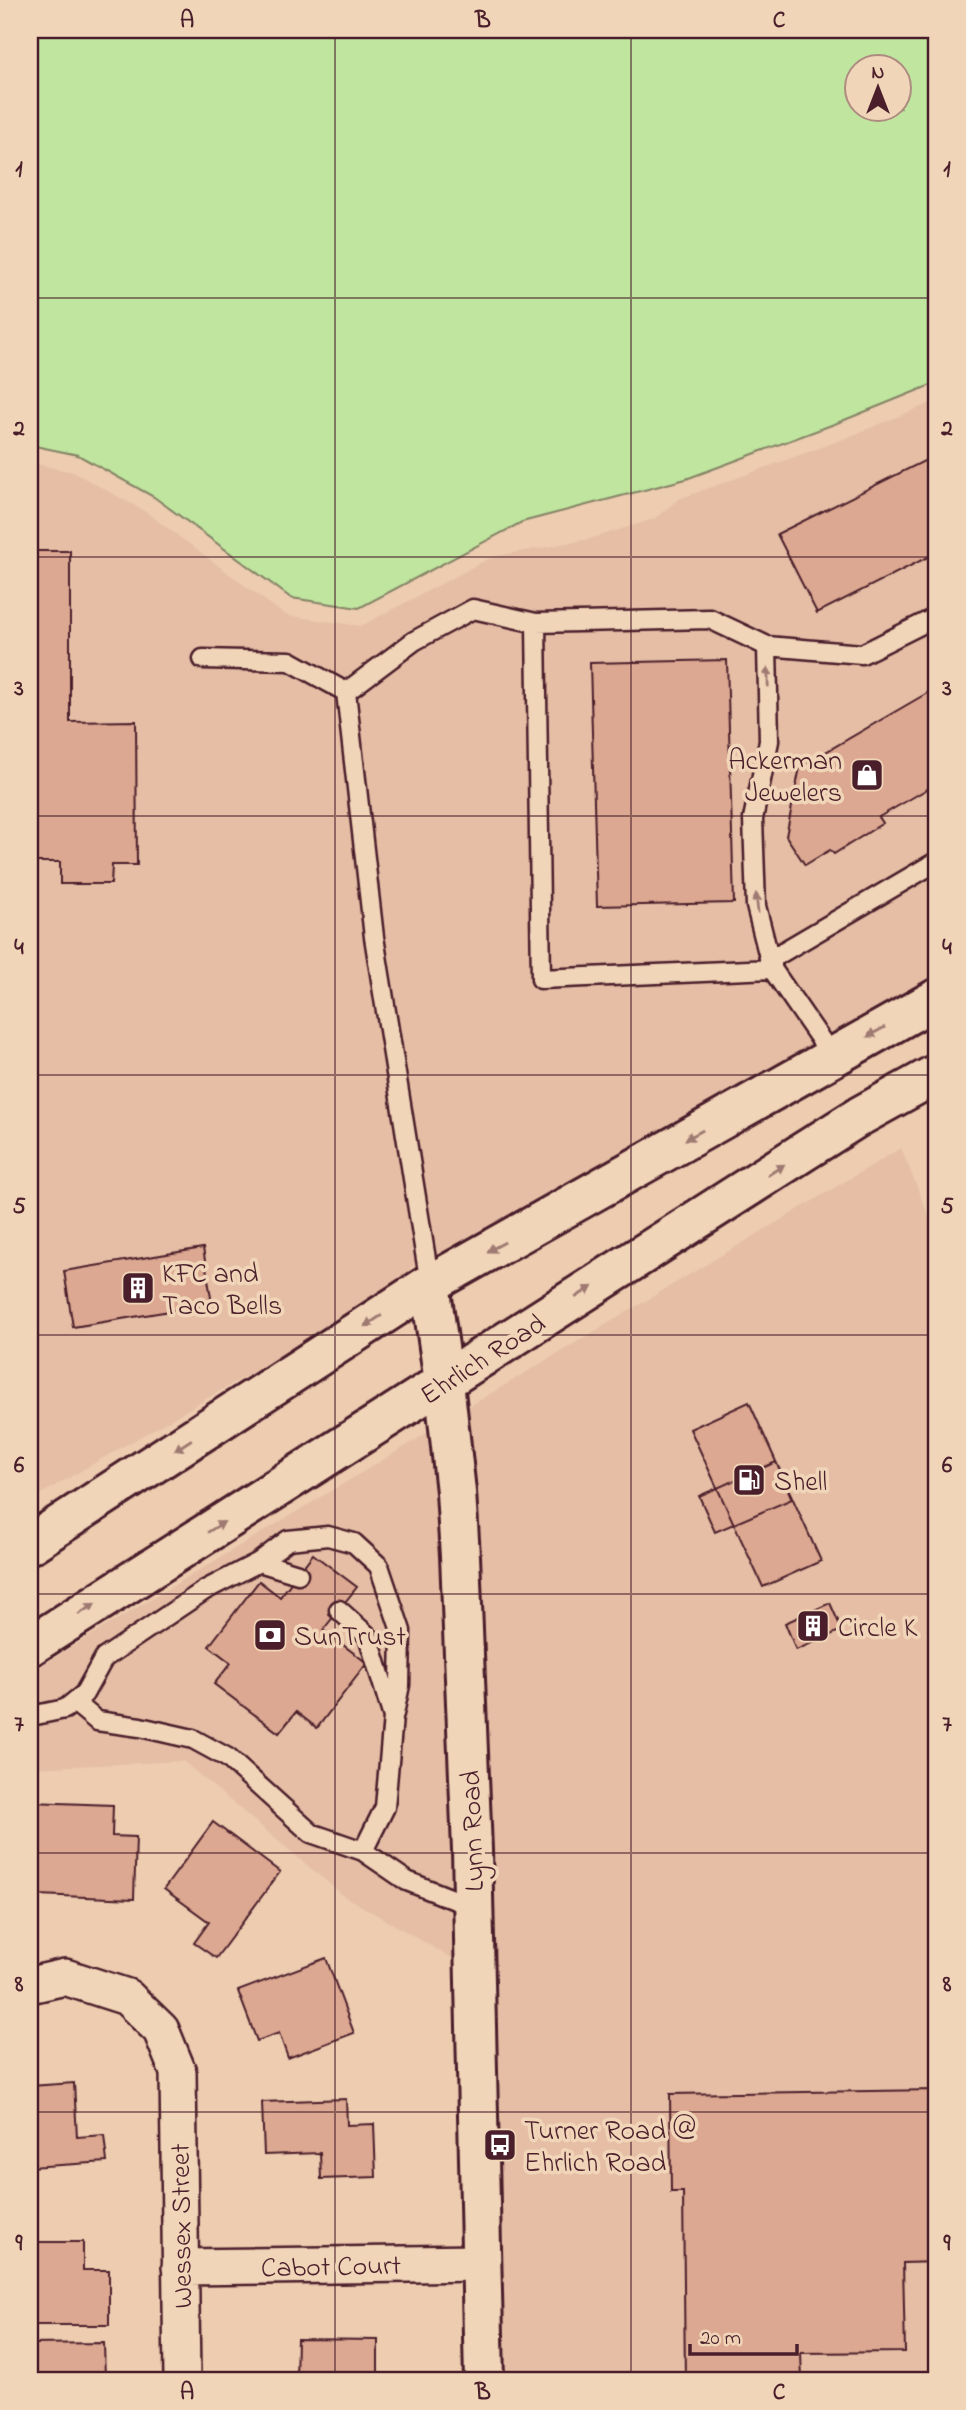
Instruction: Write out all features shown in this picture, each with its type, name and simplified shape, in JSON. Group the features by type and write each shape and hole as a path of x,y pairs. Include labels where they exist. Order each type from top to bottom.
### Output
{"main road":[{"path":"30,1544 430,1284 936,999"},
{"name":"Ehrlich Road","path":"30,1646 860,1116 936,1074"},
{"name":"Lynn Road","path":"430,1284 444,1382 459,1543 473,1907 484,2380"}],"street":[{"name":"Wessex Street","path":"30,1985 65,1977 127,1997 161,2029 178,2072 181,2380"},
{"name":"Cabot Court","path":"180,2267 482,2263"}],"lane":[{"path":"346,692 414,641 473,609 536,622 710,619 767,646 862,654 936,617"},
{"path":"536,622 541,979 770,964 936,862"},
{"path":"767,646 769,741 753,819 756,906 770,964 832,1056"},
{"path":"203,659 290,661 346,692"},
{"path":"346,692 374,937 430,1284"},
{"path":"30,1708 36,1715 65,1709 84,1694 104,1658 205,1590 259,1562 288,1540 328,1536 354,1543 379,1566 401,1631 400,1685 385,1807 363,1851"},
{"path":"259,1562 298,1574"},
{"path":"339,1610 368,1636 394,1717"},
{"path":"74,1702 97,1721 140,1727 193,1740 217,1752 228,1758 311,1833 363,1851 407,1881 473,1907"}],"shaded area":[{"path":"936,401 936,977 424,1264 410,1267 407,1276 300,1345 30,1500 30,463 73,472 146,512 282,613 361,626 492,557 590,539 654,519 679,499 841,440"},
{"path":"901,1148 936,1234 936,2380 502,2380 465,1409"},
{"path":"431,1431 442,1557 457,1961 344,1896 183,1761 30,1768 30,1672"}],"green space":[{"path":"30,30 936,30 936,383 686,479 522,522 359,608 291,598 154,497 78,455 30,445"}],"building":[{"path":"936,455 936,553 817,613 777,534"},
{"path":"30,551 70,551 70,722 136,721 137,865 112,865 111,884 60,884 60,862 30,862"},
{"path":"727,660 734,903 597,906 590,663"},
{"name":"Ackerman Jewelers","path":"929,692 936,704 936,784 879,817 883,823 834,854 830,850 805,865 786,836 800,767"},
{"name":"KFC and Taco Bells","path":"203,1248 212,1304 73,1327 64,1271"},
{"name":"Shell","path":"749,1402 821,1561 763,1587 690,1429"},
{"path":"776,1462 792,1499 715,1532 699,1496"},
{"path":"313,1554 357,1587 323,1630 367,1663 317,1728 296,1712 279,1733 214,1684 231,1663 209,1646 259,1581 280,1597"},
{"name":"Circle K","path":"830,1603 842,1630 796,1650 785,1623"},
{"path":"30,1802 113,1805 112,1836 136,1837 134,1899 38,1895 40,1833 30,1833"},
{"path":"213,1822 280,1872 216,1958 194,1943 209,1922 164,1889"},
{"path":"326,1958 354,2033 288,2058 279,2033 257,2041 238,1991"},
{"path":"74,2083 77,2137 104,2135 107,2162 30,2167 30,2086"},
{"path":"936,2090 936,2262 903,2263 905,2352 801,2353 802,2380 685,2380 683,2192 671,2192 670,2094"},
{"path":"346,2099 347,2125 374,2124 376,2177 321,2179 320,2153 264,2155 262,2102"},
{"path":"30,2242 83,2242 83,2270 109,2270 109,2325 30,2325"},
{"path":"297,2339 378,2340 378,2380 296,2380"},
{"path":"104,2343 105,2380 30,2380 30,2344"}],"place":[{"name":"Ackerman Jewelers","path":"867,775"},
{"name":"KFC and Taco Bells","path":"138,1288"},
{"name":"Shell","path":"749,1480"},
{"name":"Circle K","path":"813,1626"},
{"name":"SunTrust","path":"270,1635"},
{"name":"Turner Road @ Ehrlich Road","path":"500,2145"}]}
